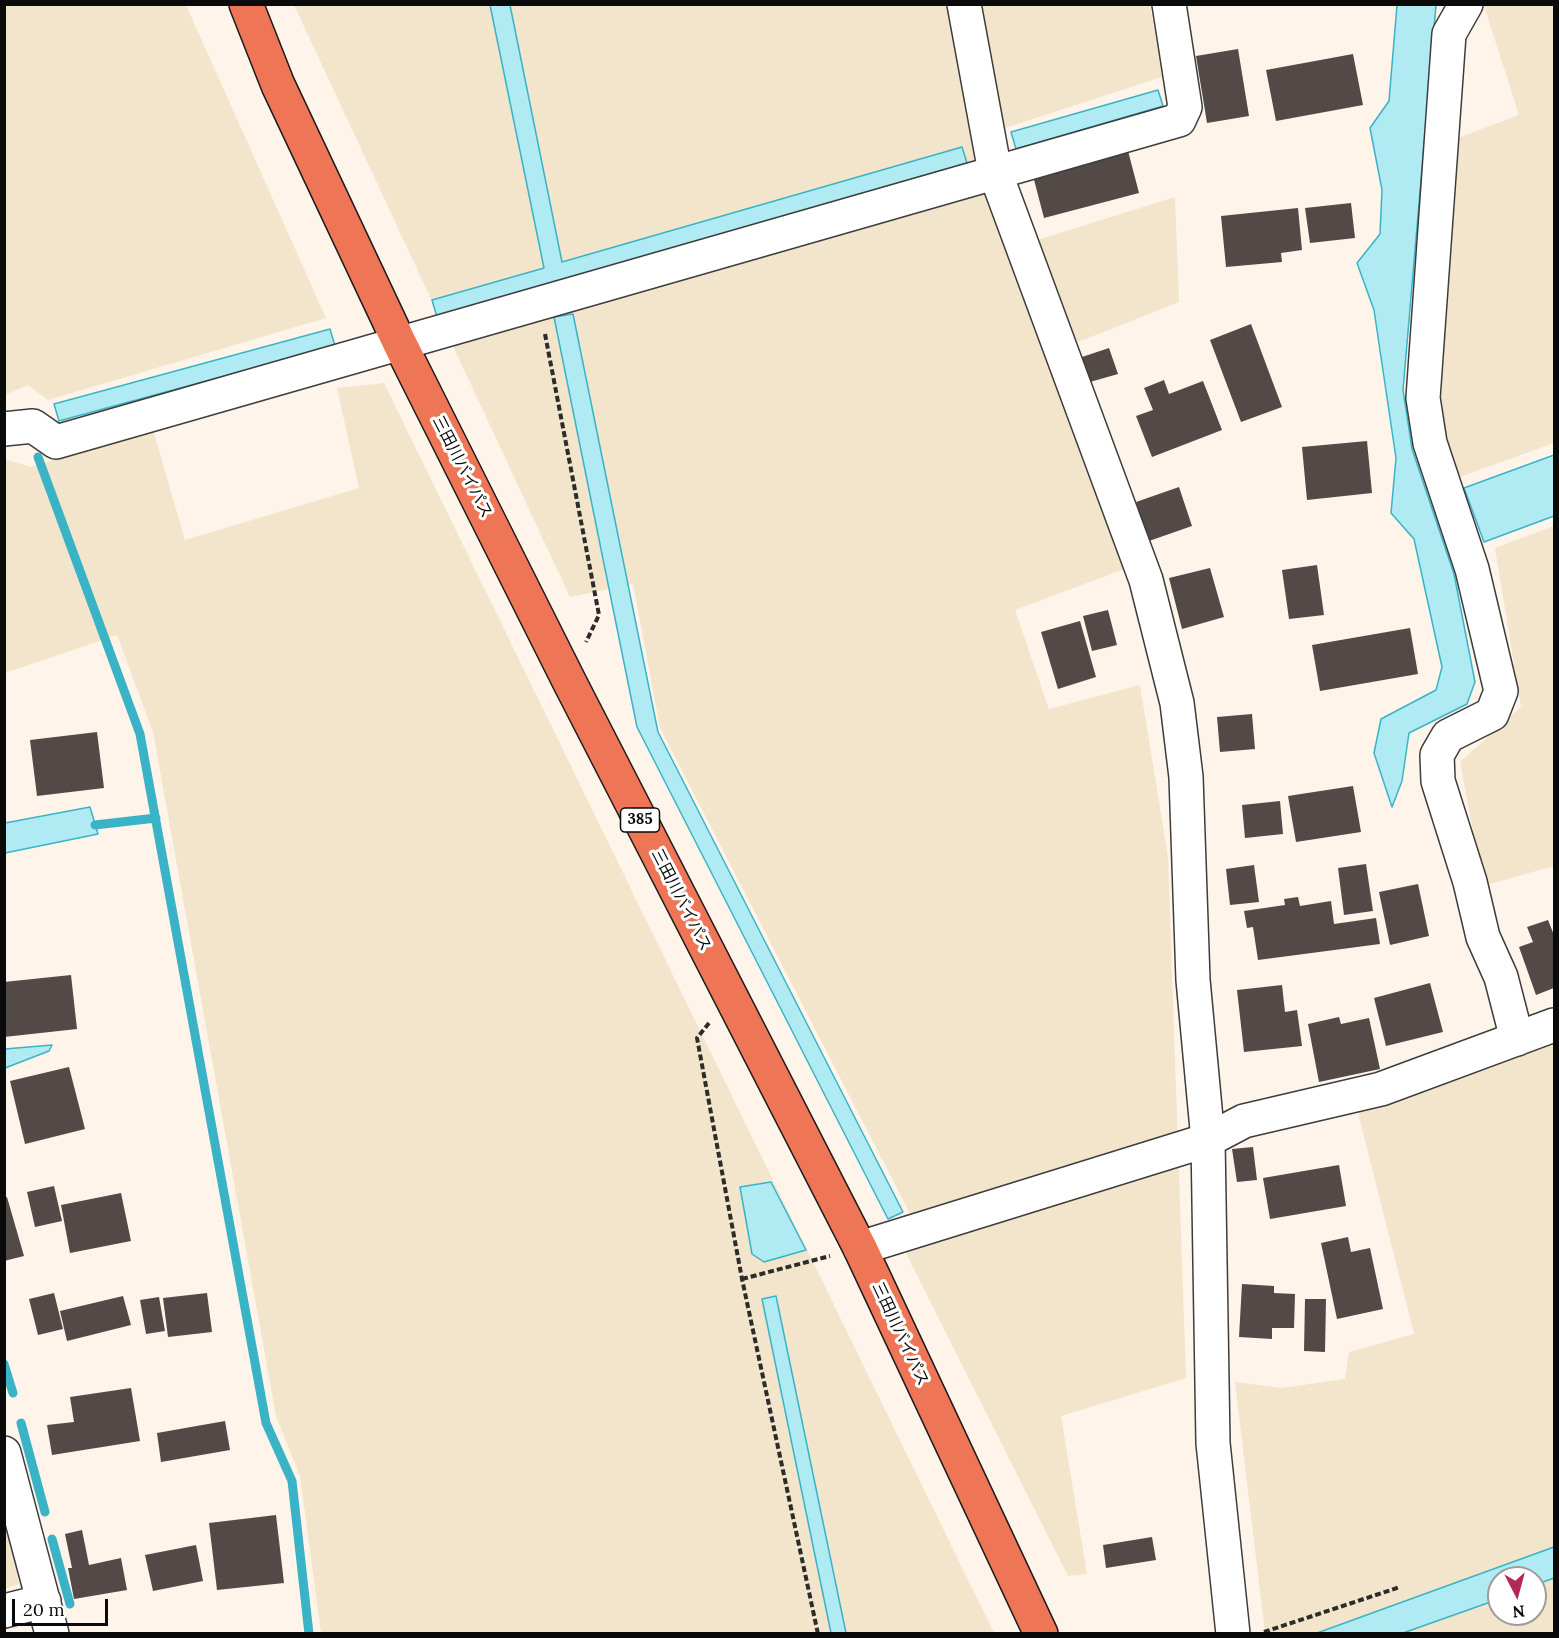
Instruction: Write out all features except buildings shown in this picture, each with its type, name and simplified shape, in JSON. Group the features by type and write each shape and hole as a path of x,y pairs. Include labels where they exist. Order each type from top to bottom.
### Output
{"highway":[{"name":"三田川バイパス","path":"246,4 278,85 400,344 569,681 860,1248 1041,1634"}],"street":[{"path":"964,4 994,172 1146,580 1177,703 1186,777 1193,980 1208,1140 1213,1443 1233,1634"},
{"path":"4,429 33,426 56,441 1179,120 1185,107 1169,4"},
{"path":"1466,4 1449,34 1423,398 1430,443 1472,569 1501,692 1492,714 1448,736 1437,754 1438,772 1483,937 1501,977 1516,1039"},
{"path":"860,1248 1208,1140 1244,1121 1381,1089 1554,1025"},
{"path":"4,1453 52,1634"},
{"path":"4,1611 44,1601"}],"path":[{"path":"539,303 599,615 569,681"},
{"path":"731,996 697,1038 742,1280 818,1634"},
{"path":"742,1280 860,1248"},
{"path":"1261,1634 1400,1587"}],"shaded area":[{"path":"5,4 186,5 326,318 48,400 28,385 5,395"},
{"path":"1486,4 1554,5 1554,443 1457,478 1434,390 1450,141 1519,115 1484,6"},
{"path":"294,5 1150,5 1162,77 974,138 1012,248 1175,197 1179,302 1048,354 1130,567 1015,610 1049,709 1140,685 1168,857 1186,1378 1061,1416 1087,1574 1068,1576 905,1251 921,1235 660,728 633,584 570,597"},
{"path":"384,383 994,1633 321,1633 300,1476 276,1416 153,732 117,635 5,673 4,459 31,467 153,430 185,540 359,488 337,388"},
{"path":"1554,526 1554,866 1483,886 1460,762 1521,707 1495,548"},
{"path":"1554,1037 1554,1633 1265,1633 1235,1382 1282,1388 1345,1379 1349,1352 1414,1334 1357,1109"},
{"path":"4,1493 19,1584 5,1589 4,1589"}],"water":[{"path":"490,5 510,5 562,262 962,147 967,163 437,317 432,300 544,268"},
{"path":"1397,5 1436,5 1403,390 1412,449 1454,574 1475,682 1467,704 1409,733 1402,781 1392,807 1374,753 1381,719 1436,690 1442,667 1414,539 1391,513 1396,458 1374,310 1357,263 1380,234 1382,190 1370,128 1389,101"},
{"path":"1158,90 1163,106 1016,149 1011,132"},
{"path":"573,314 658,732 903,1212 888,1219 637,727 554,317"},
{"path":"330,329 335,346 59,421 54,404"},
{"path":"1554,455 1554,516 1484,542 1464,488"},
{"path":"90,807 98,834 5,853 5,823"},
{"path":"52,1045 49,1051 5,1068 5,1049"},
{"path":"771,1182 806,1250 764,1262 752,1254 740,1187"},
{"path":"776,1296 846,1633 831,1633 762,1299"},
{"path":"1554,1547 1554,1578 1547,1581 1547,1566 1502,1566"},
{"path":"1487,1571 1487,1603 1403,1633 1317,1633"}],"waterway":[{"path":"38,457 140,734 266,1423 292,1481 309,1634"},
{"path":"95,825 156,818"},
{"path":"4,1364 13,1393"},
{"path":"21,1423 45,1512"},
{"path":"52,1539 70,1604"}]}
